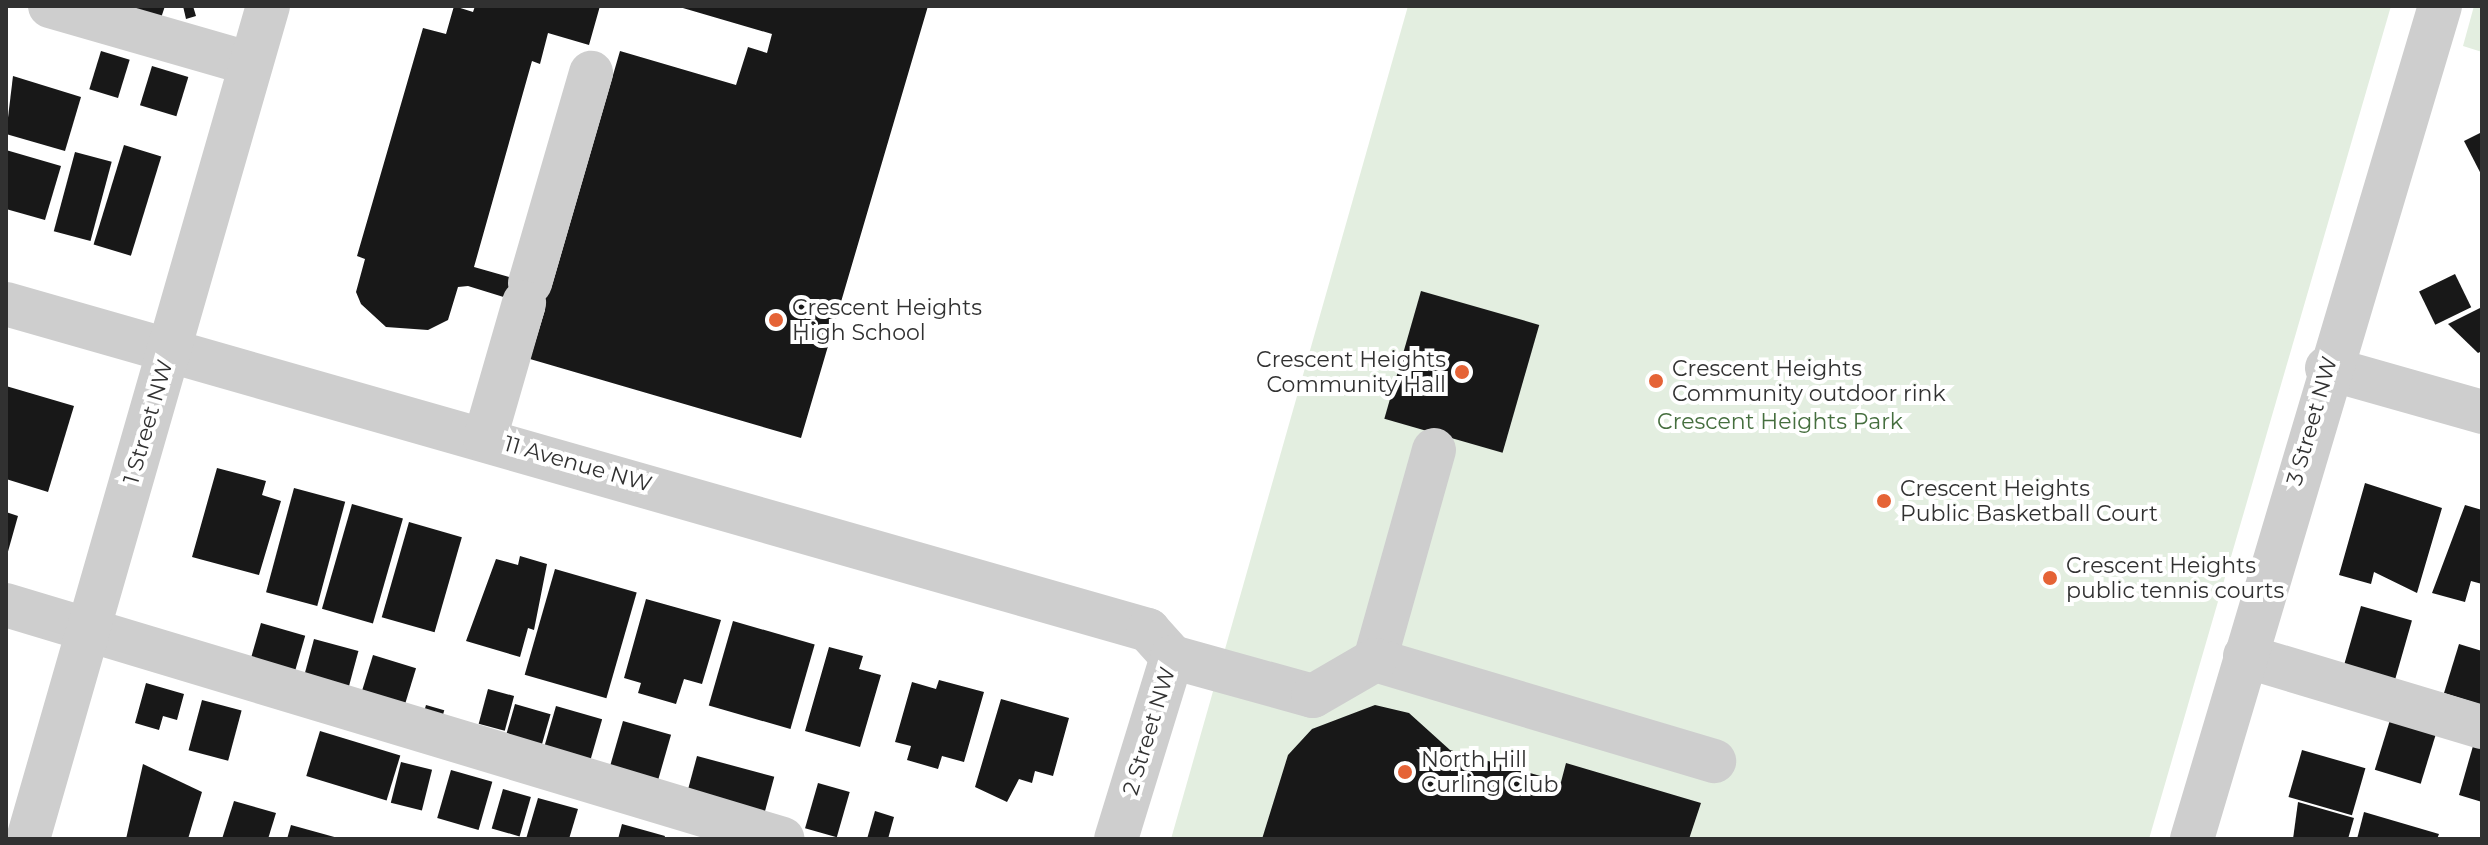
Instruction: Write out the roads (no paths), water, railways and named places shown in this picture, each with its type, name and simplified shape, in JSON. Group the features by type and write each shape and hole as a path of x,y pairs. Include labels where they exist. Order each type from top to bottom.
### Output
{"street":[{"path":"50,6 251,64"},
{"name":"1 Street NW","path":"28,839 268,6"},
{"name":"3 Street NW","path":"2192,839 2327,368 2440,6"},
{"path":"485,438 591,73"},
{"name":"11 Avenue NW","path":"6,304 485,438 1160,644 1313,696 1375,660"},
{"path":"2327,368 2482,412"},
{"path":"1434,450 1375,660 1714,761"},
{"path":"6,605 783,839"},
{"name":"2 Street NW","path":"1116,839 1160,644"},
{"path":"2245,656 2482,727"}],"place":[{"name":"Crescent Heights High School","path":"776,320"},
{"name":"Crescent Heights Community Hall","path":"1462,372"},
{"name":"Crescent Heights Community outdoor rink","path":"1656,381"},
{"name":"Crescent Heights Public Basketball Court","path":"1884,501"},
{"name":"Crescent Heights public tennis courts","path":"2050,578"},
{"name":"North Hill Curling Club","path":"1405,772"}],"park label":[{"name":"Crescent Heights Park","path":"1780,422"}]}
